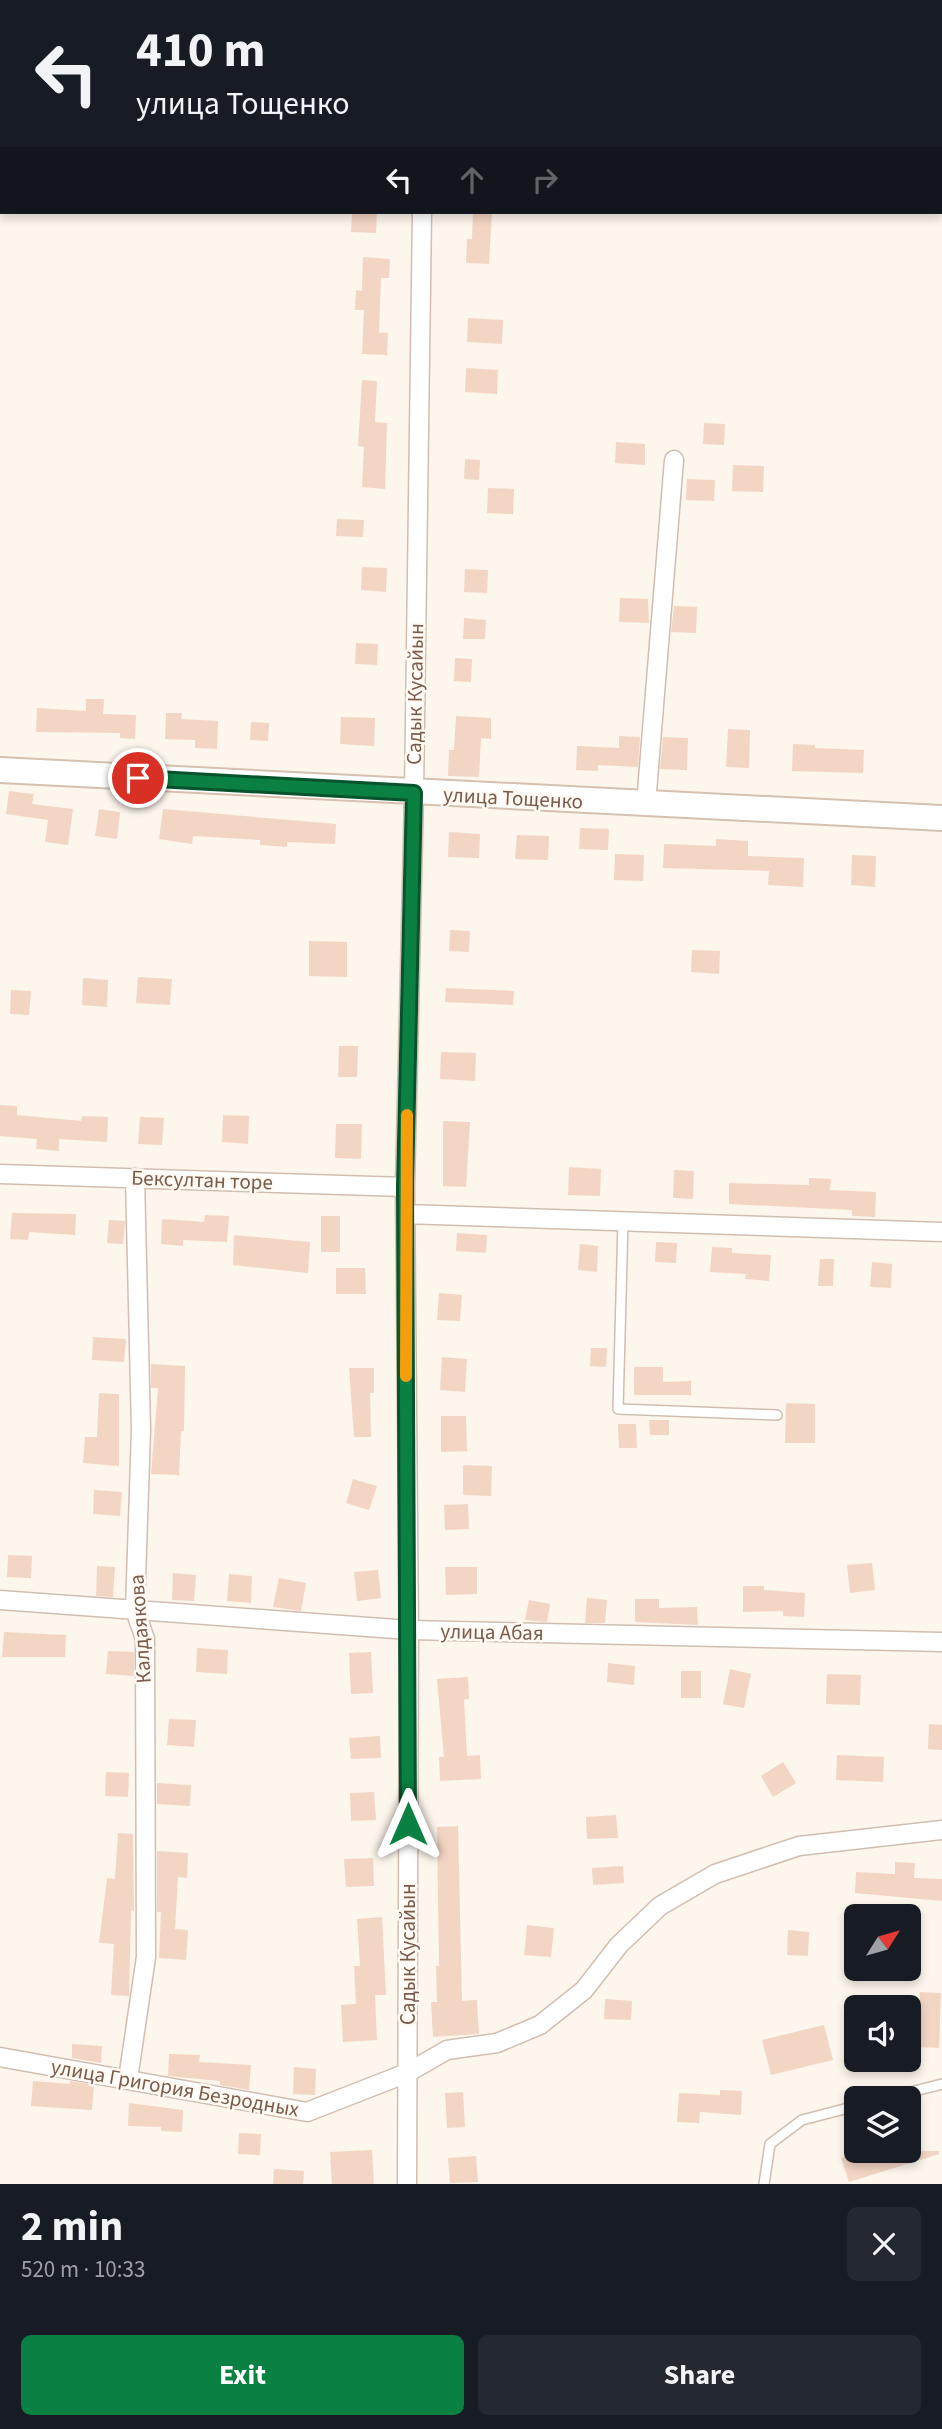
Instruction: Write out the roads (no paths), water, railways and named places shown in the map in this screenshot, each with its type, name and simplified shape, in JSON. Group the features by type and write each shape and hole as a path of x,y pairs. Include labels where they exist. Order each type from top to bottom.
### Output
{"street":[{"name":"Садык Кусайын","path":"407,2184 408,1630 405,1186 414,793 422,214"},
{"path":"646,804 674,460"},
{"name":"улица Тощенко","path":"0,770 942,818"},
{"name":"Бексултан торе","path":"0,1174 405,1186"},
{"name":"Калдаякова","path":"128,2079 146,1957 145,1639 135,1610 141,1430 135,1178"},
{"path":"405,1214 942,1232"},
{"name":"улица Абая","path":"0,1600 408,1630 942,1642"},
{"name":"улица Григория Безродных","path":"0,2057 307,2112 407,2073 447,2050 497,2043 540,2025 584,1990 619,1945 660,1906 715,1874 799,1846 942,1830"}],"lane":[{"path":"623,1222 618,1409 777,1416"},
{"path":"921,2089 942,2084"},
{"path":"764,2184 770,2144 802,2119 844,2109"}]}
